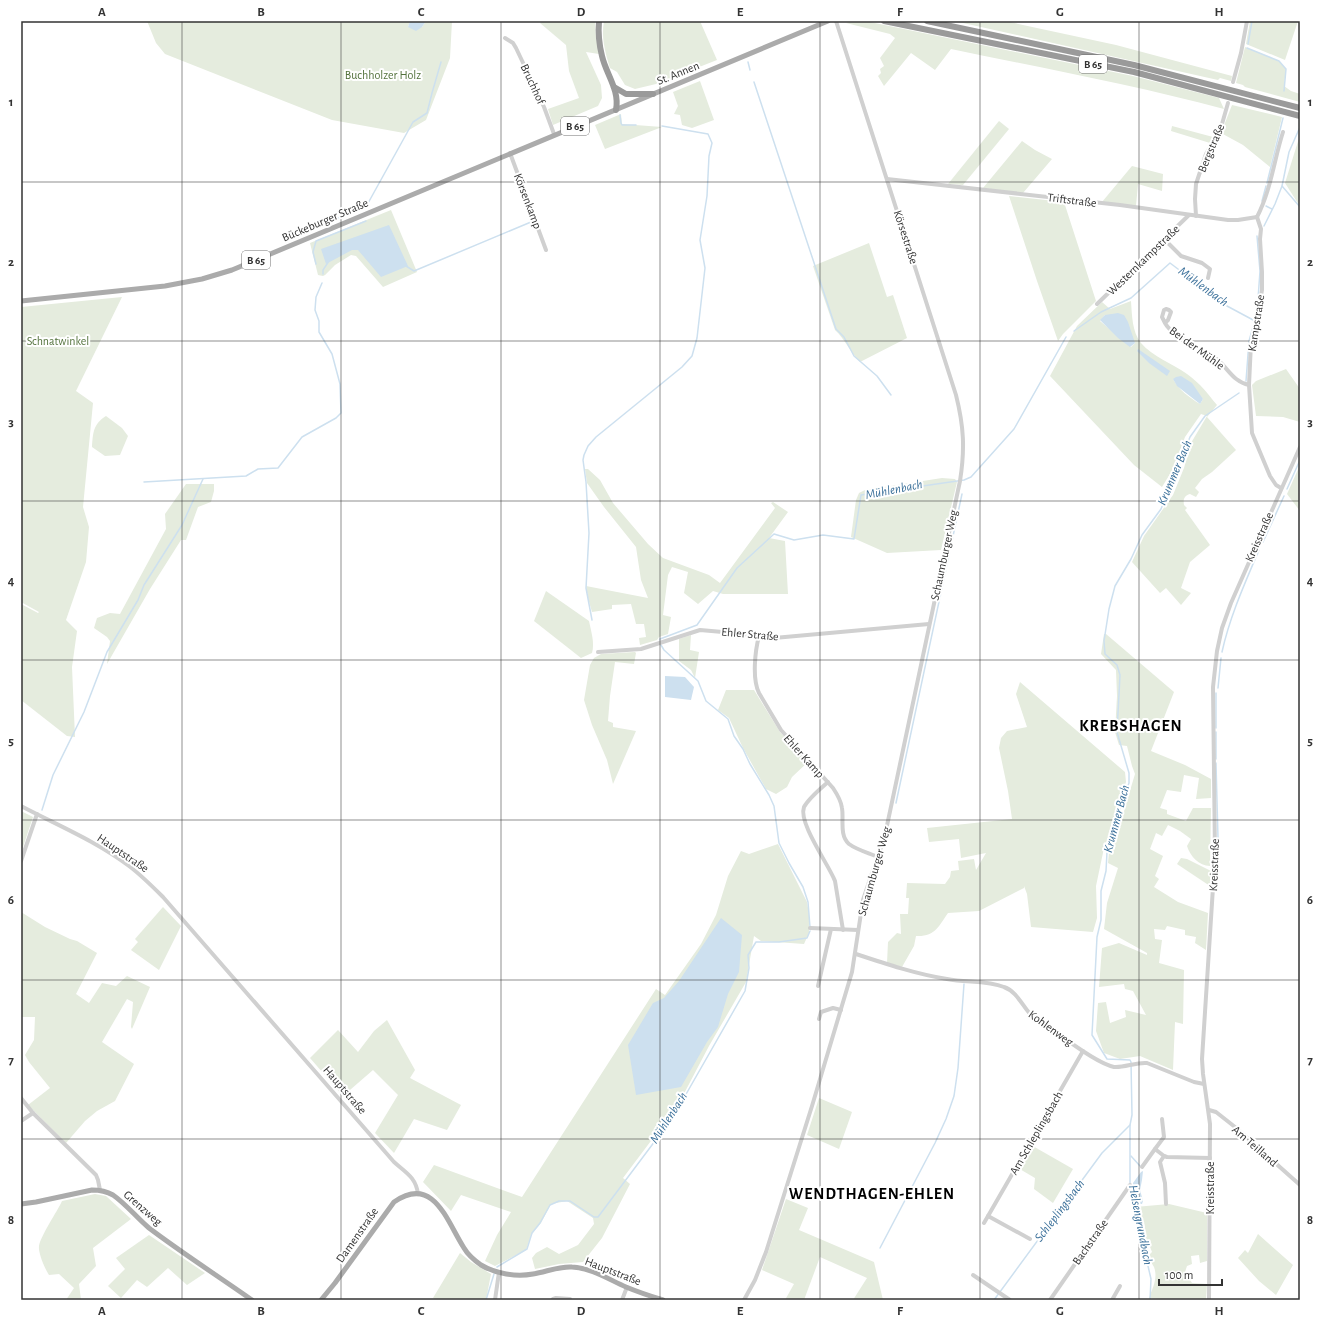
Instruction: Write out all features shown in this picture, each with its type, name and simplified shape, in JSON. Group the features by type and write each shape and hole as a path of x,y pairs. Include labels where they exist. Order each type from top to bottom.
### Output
{"highway":[{"path":"599,21 599,39 602,56 617,97 616,110"},
{"name":"B 65","path":"884,21 1134,72 1300,116"},
{"name":"B 65","path":"927,21 1134,65 1300,108"},
{"path":"614,87 626,94 653,94"}],"main road":[{"name":"St. Annen","path":"534,143 828,21"},
{"name":"Bückeburger Straße","path":"21,301 165,286 202,279 232,270 534,143"},
{"path":"21,1204 86,1191 100,1190"},
{"name":"Grenzweg","path":"100,1190 115,1196 154,1231 252,1300"},
{"name":"Hauptstraße","path":"418,1194 432,1198 437,1203 446,1216 463,1248 472,1258 483,1266 511,1275 534,1274 559,1268 582,1268 593,1271 627,1288 663,1300"},
{"name":"Damenstraße","path":"321,1300 394,1202 405,1196 418,1194"}],"street":[{"name":"Körsestraße","path":"836,21 956,394 962,417 964,456"},
{"path":"1233,82 1247,21"},
{"name":"Bruchhof","path":"505,38 510,40 516,48 544,107 554,134"},
{"name":"Bergstraße","path":"1196,216 1196,184 1206,154 1220,131 1228,103"},
{"path":"1257,217 1264,204 1270,186 1276,152 1283,132"},
{"name":"Körsenkamp","path":"510,153 546,250"},
{"name":"Triftstraße","path":"887,179 1112,204 1233,220 1257,217"},
{"name":"Westernkampstraße","path":"1097,304 1189,215"},
{"name":"Kampstraße","path":"1257,217 1261,229 1262,290 1257,321 1251,344 1249,385 1252,433 1270,476 1276,485 1281,488"},
{"path":"1164,239 1181,256 1202,263 1210,269 1208,278"},
{"name":"Bei der Mühle","path":"1165,322 1173,333 1217,360 1234,378 1243,384 1249,385"},
{"name":"Kreisstraße","path":"1209,1300 1210,1124 1202,1059 1215,856 1212,702 1216,656 1222,628 1231,603 1300,446"},
{"name":"Schaumburger Weg","path":"744,1300 755,1280 766,1252 802,1141 852,972 856,954 863,900 885,835 964,456"},
{"name":"Ehler Straße","path":"598,652 641,649 700,630 774,638 929,624"},
{"name":"Ehler Kamp","path":"759,636 755,674 757,688 781,730 839,796 843,808 843,833 845,839 848,843 878,857"},
{"path":"828,782 808,801 803,811 814,842 835,881 843,930"},
{"name":"Hauptstraße","path":"21,806 110,853 129,866 163,897 390,1157 414,1180 417,1185 418,1194"},
{"path":"21,861 37,814"},
{"path":"810,928 858,930"},
{"path":"818,986 831,930"},
{"name":"Kohlenweg","path":"856,954 902,969 948,980 986,983 1005,987 1017,996 1027,1011 1034,1018 1099,1060 1115,1067 1147,1063 1194,1082 1204,1084"},
{"path":"819,1019 821,1012 833,1008 841,1010"},
{"name":"Am Schleplingsbach","path":"984,1223 1083,1051"},
{"path":"21,1098 33,1113 96,1175 100,1190"},
{"name":"Am Teilland","path":"1209,1110 1216,1112 1300,1185"},
{"path":"21,1121 33,1113"},
{"path":"1142,1167 1164,1137 1162,1120"},
{"path":"1155,1149 1164,1156 1210,1158"},
{"path":"1164,1156 1160,1162 1165,1183 1166,1204"},
{"name":"Bachstraße","path":"1050,1300 1130,1185"},
{"path":"988,1216 1030,1239"},
{"path":"495,1300 499,1272"},
{"path":"973,1275 1010,1300"},
{"path":"1112,1300 1120,1286"},
{"path":"622,1300 627,1288"},
{"path":"552,1300 556,1298 570,1300"}],"green space":[{"name":"Buchholzer Holz","path":"147,21 410,21 408,27 422,27 426,21 452,21 450,58 426,120 404,133 332,120 165,54 156,43"},
{"path":"544,21 595,21 599,54 586,52 601,85 602,98 598,106 553,125 548,109 579,98 569,71 566,45 540,23"},
{"path":"604,21 700,21 717,60 656,84 635,89 625,85 617,72 610,68 604,44"},
{"path":"853,21 865,21 1133,76 1219,98 1224,109 1122,84 951,49 935,70 911,53 884,86 878,76 881,73 880,69 884,66 880,58 895,38 890,34 846,23"},
{"path":"954,21 1005,21 1116,45 1232,76 1231,81 1220,78 1218,80"},
{"path":"1250,21 1298,21 1285,60 1246,44"},
{"path":"1245,47 1279,61 1286,69 1284,86 1291,91 1300,94 1300,102 1245,87 1236,83"},
{"path":"700,81 714,120 692,128 682,125 680,115 674,114 678,106 673,92"},
{"path":"1232,105 1282,117 1270,167 1243,145 1221,133"},
{"path":"621,114 622,124 662,127 605,149 595,125"},
{"path":"999,121 1009,129 963,185 948,184"},
{"path":"1172,126 1213,137 1210,143 1171,131"},
{"path":"1300,135 1300,202 1299,205 1285,183"},
{"path":"1022,141 1052,159 1023,193 983,188"},
{"path":"1132,166 1163,174 1162,191 1138,184 1136,206 1102,202"},
{"path":"1009,196 1064,202 1096,301 1058,341 1037,281"},
{"path":"391,210 417,272 383,287 356,256 351,255 335,265 325,275 318,275 310,243"},
{"path":"869,243 887,297 893,295 907,338 860,362 842,337 835,330 813,266"},
{"name":"Schnatwinkel","path":"122,297 76,391 93,403 83,507 89,527 86,562 66,620 77,631 72,667 75,737 67,736 21,700 21,604 38,613 39,612 21,602 21,307"},
{"path":"1131,301 1134,329 1138,339 1146,348 1187,374 1204,389 1217,405 1207,417 1236,450 1202,479 1195,488 1199,492 1196,497 1190,494 1184,498 1184,505 1187,508 1185,510 1210,545 1190,562 1181,588 1191,593 1181,605 1166,588 1160,593 1132,562 1144,536 1173,495 1184,468 1191,443 1207,416 1201,414 1185,437 1173,469 1162,487 1134,465 1050,376 1077,326 1102,302 1110,309","holes":["1105,315 1135,343 1131,347 1100,321","1173,379 1203,399 1200,404 1178,387"]},
{"path":"1286,369 1300,389 1300,422 1283,417 1256,416 1252,385 1256,381"},
{"path":"106,416 122,428 128,436 120,455 105,456 92,447 94,429 98,422"},
{"path":"1300,465 1300,511 1287,494"},
{"path":"585,469 588,469 600,480 613,503 648,544 663,558 709,575 720,583 775,508 771,503 773,502 788,512 769,538 785,541 788,594 723,594 713,591 698,604 684,593 688,572 672,567 668,575 663,615 671,617 668,634 659,637 657,640 640,645 639,638 646,637 644,624 636,624 631,604 612,605 612,609 592,612 586,586 648,598 641,580 636,547 587,483"},
{"path":"942,478 955,479 957,482 941,550 887,553 851,537 856,500 859,493 865,490"},
{"path":"186,484 214,484 211,502 198,507 186,540 181,540 150,589 107,664 110,641 107,637 94,628 97,618 110,613 120,614 166,529 165,514"},
{"path":"546,591 589,621 593,641 592,653 581,658 534,621"},
{"path":"1104,634 1106,634 1174,692 1151,751 1185,765 1211,779 1211,798 1196,799 1199,778 1184,775 1181,792 1167,790 1160,808 1167,810 1167,814 1186,821 1193,808 1211,808 1210,866 1202,864 1190,853 1187,846 1191,839 1168,825 1162,836 1156,833 1150,849 1163,856 1155,876 1159,879 1154,887 1178,902 1208,913 1206,950 1195,943 1196,937 1185,935 1185,930 1167,926 1165,930 1154,929 1155,939 1162,940 1159,963 1184,970 1183,1024 1175,1022 1173,1070 1140,1056 1120,1059 1104,1053 1096,1031 1098,1003 1106,1002 1110,1023 1126,1017 1125,1010 1146,1015 1133,991 1125,989 1124,984 1099,987 1102,948 1119,943 1147,955 1147,953 1104,929 1107,903 1118,868 1108,863 1109,852 1119,830 1135,774 1127,746 1119,745 1115,732 1117,696 1116,670 1101,654"},
{"path":"691,635 690,650 699,652 695,678 691,670 679,661 679,639"},
{"path":"635,652 634,664 615,662 608,721 613,723 613,727 636,731 613,784 607,760 592,725 584,700 590,665 594,658 601,654"},
{"path":"1020,682 1125,772 1126,782 1119,801 1116,818 1104,848 1096,886 1097,918 1093,932 1031,927 1027,894 1024,886 1024,888 979,911 948,913 936,930 932,933 928,935 916,936 914,946 902,967 887,963 888,942 897,933 901,934 900,914 908,914 909,898 906,898 907,883 945,884 950,877 951,871 959,870 958,861 974,859 976,870 986,853 961,858 959,839 929,842 927,828 1012,819 999,748 1001,738 1007,731 1027,727 1016,694"},
{"path":"726,690 754,690 780,732 808,762 792,777 787,787 776,794 766,789 743,748 729,718 718,710"},
{"path":"21,811 33,817 21,853"},
{"path":"778,844 807,902 809,914 809,933 804,944 761,941 754,936 746,982 709,1046 678,1105 623,1178 630,1184 602,1238 583,1262 559,1264 535,1269 532,1258 536,1253 547,1247 559,1254 578,1245 594,1224 593,1218 567,1201 551,1204 541,1223 531,1235 526,1250 495,1266 485,1261 497,1235 511,1212 461,1195 451,1211 423,1182 434,1165 522,1197 656,989 665,995 701,944 716,915 728,876 741,851 749,854"},
{"path":"1181,858 1187,859 1211,871 1210,886 1177,864"},
{"path":"163,907 181,926 159,970 131,950 138,942 135,939"},
{"path":"21,912 45,927 77,941 97,953 76,994 89,1003 102,983 116,986 127,976 150,987 132,1029 133,1002 127,999 102,1042 134,1064 115,1101 97,1111 85,1121 66,1143 28,1105 50,1088 25,1055 34,1040 35,1017 21,1017"},
{"path":"387,1020 415,1070 410,1078 461,1105 447,1130 414,1119 394,1153 375,1133 398,1095 373,1070 343,1096 310,1058 338,1030 358,1052 374,1031"},
{"path":"819,1098 852,1112 839,1149 807,1135"},
{"path":"1031,1145 1073,1169 1053,1203 1034,1189 1035,1178 1018,1168"},
{"path":"95,1194 106,1196 131,1219 93,1248 96,1266 79,1284 81,1300 66,1300 74,1288 59,1274 49,1275 41,1257 39,1249 40,1241 62,1201"},
{"path":"786,1199 808,1208 799,1230 874,1262 883,1300 853,1300 867,1278 820,1257 804,1300 785,1300 794,1284 762,1270"},
{"path":"1169,1204 1207,1213 1207,1261 1200,1263 1199,1255 1191,1256 1192,1264 1187,1266 1185,1272 1192,1283 1207,1284 1206,1300 1149,1298 1154,1282 1155,1271 1148,1256 1152,1252 1147,1239 1140,1238 1135,1207"},
{"path":"1258,1234 1293,1265 1276,1295 1259,1281 1238,1258 1245,1250 1248,1253"},
{"path":"149,1235 205,1273 187,1285 168,1268 147,1287 137,1280 121,1298 108,1286 125,1269 116,1258"},
{"path":"460,1253 471,1262 491,1274 486,1300 437,1300 433,1298"}],"water":[{"path":"410,21 426,21 422,27 416,31 408,27"},
{"path":"389,225 408,266 381,277 358,250 352,250 326,264 321,249"},
{"path":"1118,313 1124,315 1128,322 1135,343 1130,347 1118,338 1100,320 1105,315"},
{"path":"1138,349 1170,371 1167,376 1149,363 1137,351"},
{"path":"1181,376 1192,383 1203,399 1200,404 1177,386 1173,379"},
{"path":"665,676 685,677 694,687 691,700 665,697"},
{"path":"721,918 742,935 739,972 728,994 718,1027 707,1042 681,1087 636,1095 628,1045 653,1003 664,998 679,981"},
{"path":"1143,1171 1140,1190 1143,1201 1142,1204 1135,1204 1133,1183"}],"waterway":[{"name":"Krummer Bach","path":"1248,44 1252,21"},
{"name":"Krummer Bach","path":"1247,48 1279,61 1286,69 1284,91"},
{"path":"327,223 367,205 413,122 427,113 441,62"},
{"path":"748,62 750,70"},
{"path":"754,82 836,329 844,337 854,356 877,376 891,395"},
{"path":"620,115 622,125 636,125"},
{"name":"Krummer Bach","path":"1267,183 1283,118"},
{"path":"592,620 586,588 589,533 583,460 584,455 588,446 596,437 682,367 692,356 697,338 705,268 700,240 707,196 709,156 712,143 708,134 662,126"},
{"path":"1264,226 1282,186 1289,152 1300,127"},
{"name":"Krummer Bach","path":"1262,201 1266,186"},
{"path":"1282,186 1300,207"},
{"name":"Krummer Bach","path":"1266,206 1272,209"},
{"path":"316,264 313,252 316,241 366,221"},
{"path":"406,266 414,271 531,222"},
{"name":"Krummer Bach","path":"1256,314 1260,271 1257,236"},
{"path":"323,274 323,270 329,261"},
{"name":"Mühlenbach","path":"1074,331 1101,312 1131,298 1170,263 1227,306 1255,321"},
{"path":"144,482 246,476 258,469 278,468 302,437 336,418 341,413 340,384 332,354 319,332 319,321 315,310 316,297 322,283"},
{"name":"Krummer Bach","path":"1246,381 1249,341 1253,327"},
{"name":"Mühlenbach","path":"660,640 697,625 737,568 774,534 794,540 823,535 854,539 861,495 964,480 971,477 1014,429 1066,337"},
{"name":"Krummer Bach","path":"1150,1300 1151,1279 1130,1188 1130,1125 1132,1115 1131,1062 1130,1060 1107,1059 1092,1035 1097,937 1101,920 1101,891 1106,871 1107,852 1117,824 1122,801 1129,783 1129,773 1117,732 1120,675 1117,665 1105,654 1104,641 1109,609 1115,586 1131,559 1142,535 1161,509 1190,437 1205,416 1239,393"},
{"path":"1287,489 1300,460"},
{"path":"42,810 53,775 84,712 107,652 138,600 144,585 182,525 203,479"},
{"path":"896,803 962,494"},
{"path":"1263,542 1284,496"},
{"path":"1222,652 1243,587 1259,550"},
{"name":"Mühlenbach","path":"661,645 664,650 698,681 706,701 728,719 734,736 769,795 774,806 779,843 803,887 808,902 810,927"},
{"path":"1218,688 1221,658"},
{"path":"1216,693 1216,728"},
{"path":"1216,732 1216,759"},
{"path":"1216,763 1218,838"},
{"name":"Mühlenbach","path":"497,1267 527,1249 532,1233 540,1223 550,1205 559,1201 570,1201 594,1217 598,1217 673,1117 745,991 749,968 748,955 756,942 779,942 807,938 810,931"},
{"path":"880,1248 935,1143 946,1119 954,1096 958,1068 964,984"},
{"name":"Schleplingsbach","path":"994,1300 1102,1153 1130,1125"},
{"path":"1131,1156 1140,1166"},
{"name":"Mühlenbach","path":"486,1300 494,1274"}],"district":[{"name":"KREBSHAGEN","path":"1131,726"},
{"name":"WENDTHAGEN-EHLEN","path":"872,1194"}],"water label":[{"name":"Helsengrundbach","path":"1140,1225"}]}
